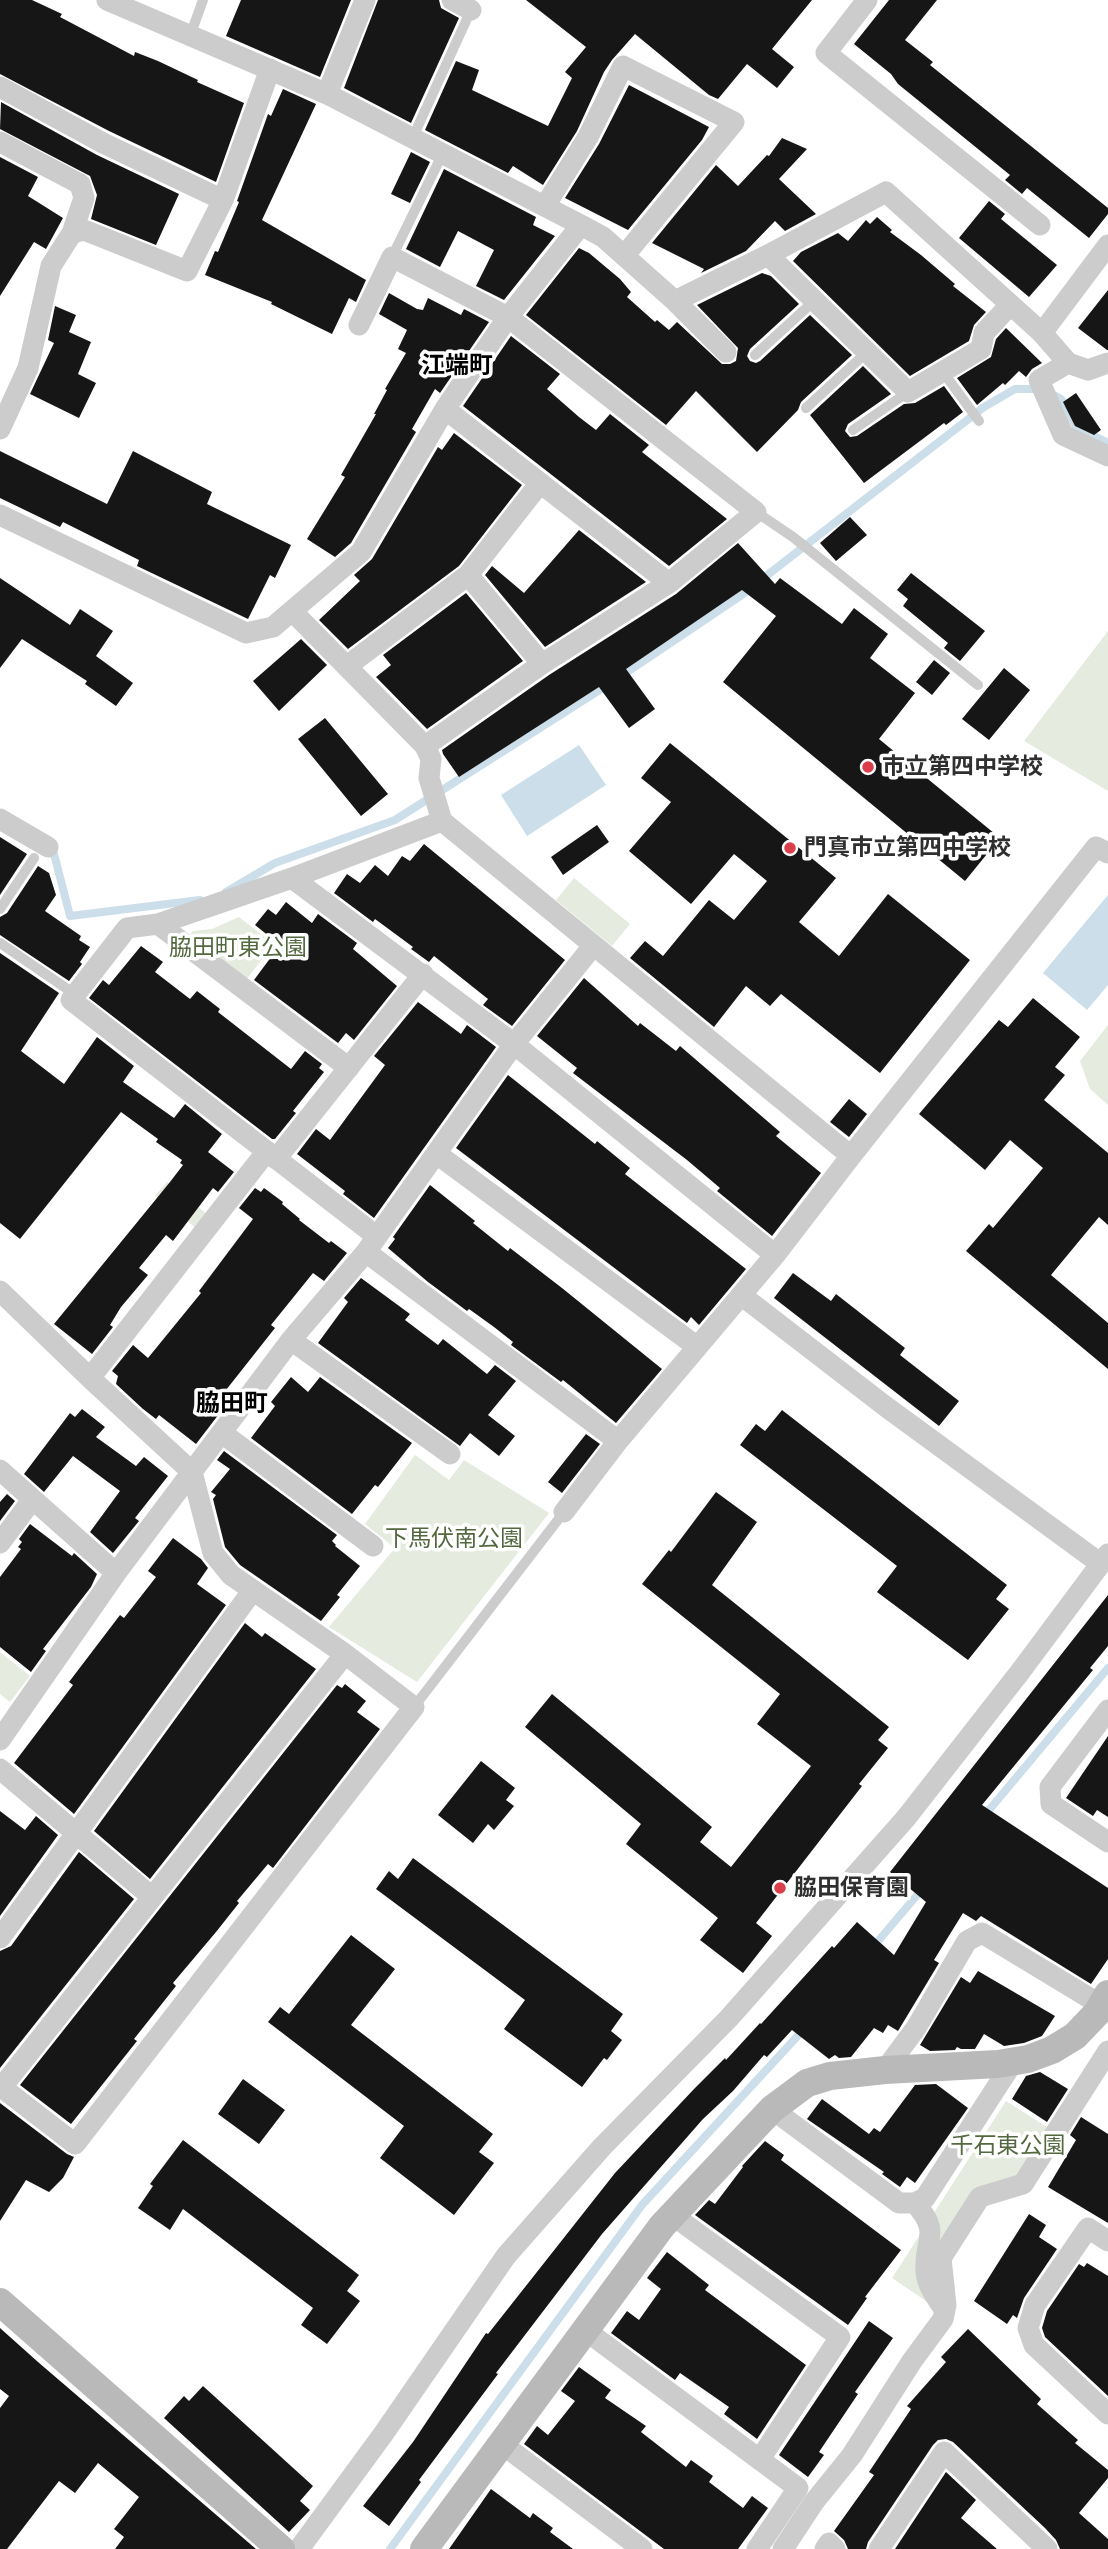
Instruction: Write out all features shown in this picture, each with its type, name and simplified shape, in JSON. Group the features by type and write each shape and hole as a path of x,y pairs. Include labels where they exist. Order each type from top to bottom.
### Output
{"street":[{"path":"107,0 327,94 603,237 675,301 726,352"},
{"path":"327,94 365,0"},
{"path":"452,0 471,10"},
{"path":"867,0 826,53 1040,225"},
{"path":"545,206 588,137 624,66 734,122 624,256"},
{"path":"72,233 84,230 187,271 223,200 270,69"},
{"path":"0,87 103,143 223,200"},
{"path":"0,142 80,184 84,198 72,233 51,266 28,368 0,429"},
{"path":"675,301 886,192 1042,333 1068,363 1088,370 1108,363"},
{"path":"0,515 246,633 273,627 361,552 445,409 508,317 581,225"},
{"path":"1042,333 1108,246"},
{"path":"768,255 908,392 981,349 984,333 1010,305"},
{"path":"359,325 392,257 508,317 756,512 669,583 542,664 425,746"},
{"path":"1068,363 1039,380 1063,435 1108,456"},
{"path":"445,409 669,583"},
{"path":"347,666 468,575 540,483"},
{"path":"468,575 542,664"},
{"path":"292,611 425,746 431,759 429,778 441,816 593,946 850,1156"},
{"path":"441,816 292,878 158,924 127,928 71,1000 272,1155 370,1243 618,1441"},
{"path":"0,819 41,853"},
{"path":"564,1512 618,1441 775,1255 850,1156 1096,847 1108,853"},
{"path":"292,878 514,1044 775,1255"},
{"path":"158,924 349,1068"},
{"path":"0,1740 116,1573 437,1154 514,1044 593,946"},
{"path":"90,1378 272,1155 349,1068 423,974"},
{"path":"437,1154 696,1346"},
{"path":"0,1291 192,1472 213,1553 231,1575 345,1654 414,1707 75,2144 1,2087 345,1654"},
{"path":"299,2549 384,2433 506,2256 602,2147 729,2018 906,1818 1104,1559 885,1406 741,1295"},
{"path":"292,1340 450,1454"},
{"path":"222,1433 373,1546"},
{"path":"0,1470 116,1573"},
{"path":"0,1542 32,1500"},
{"path":"0,1938 253,1590"},
{"path":"1108,1710 1050,1787 1051,1804 1108,1842"},
{"path":"0,1769 152,1897"},
{"path":"424,2549 671,2214 772,2109 807,2083 830,2077 1028,2059 1052,2050 1075,2036 1105,2000 982,1933 967,1941 916,2028 885,2070"},
{"path":"783,2549 814,2502 852,2455 912,2361 943,2319 945,2311 941,2258 980,2197 1023,2184 1108,2051"},
{"path":"772,2109 899,2203 915,2203 925,2197 1013,2062"},
{"path":"915,2203 926,2216 932,2232 926,2272 932,2290 945,2311"},
{"path":"671,2214 840,2337 760,2459"},
{"path":"1108,2241 1088,2228 1035,2305 1028,2328 1034,2345 1108,2414"},
{"path":"0,2302 281,2549"},
{"path":"585,2330 798,2488 757,2549"},
{"path":"502,2444 642,2549"},
{"path":"879,2549 944,2452 1047,2549"},
{"path":"825,2549 829,2543 835,2549"}],"lane":[{"path":"190,36 203,0"},
{"path":"413,138 471,10"},
{"path":"392,257 443,153"},
{"path":"755,355 814,300"},
{"path":"806,408 867,352"},
{"path":"943,372 979,421"},
{"path":"853,430 908,392"},
{"path":"756,512 793,537 978,685"},
{"path":"0,909 41,853"},
{"path":"0,943 76,995"},
{"path":"414,1707 564,1512"}],"green space":[{"path":"1108,631 1108,791 1024,741"},
{"path":"574,878 630,924 612,946 556,900"},
{"name":"脇田町東公園","path":"239,917 274,944 242,985 185,941 193,931 212,929"},
{"path":"1108,1025 1108,1105 1090,1089 1080,1061"},
{"path":"167,1182 208,1215 197,1229 155,1196"},
{"name":"下馬伏南公園","path":"415,1455 449,1480 464,1460 549,1513 417,1682 329,1627 395,1548 365,1524"},
{"path":"0,1652 30,1676 10,1702 0,1694"},
{"name":"千石東公園","path":"1006,2101 1050,2129 1020,2178 977,2192 929,2303 892,2278"}],"water":[{"path":"579,745 606,785 527,836 501,795"},
{"path":"1108,895 1108,985 1087,1010 1043,973"}],"building":[{"path":"0,0 32,0 62,14 60,17 134,56 135,52 158,61 244,103 216,182 109,131 0,74"},
{"path":"241,0 351,0 320,77 226,36"},
{"path":"378,0 439,0 441,8 459,18 411,123 344,88"},
{"path":"526,0 812,0 772,49 794,67 777,88 747,64 718,99 709,95 635,34 604,72 577,131 543,185 513,166 508,173 425,130 456,61 479,70 472,90 548,126 572,78 565,72 586,47"},
{"path":"889,0 937,0 905,40 933,62 930,65 1108,208 1108,214 1089,238 1027,188 1022,194 1005,180 1010,175 898,84 891,74 854,44"},
{"path":"629,85 709,127 702,140 628,230 565,198 599,144"},
{"path":"283,89 316,104 262,220 366,280 356,302 349,298 332,334 271,304 272,302 205,275 239,202 237,201 268,114 271,116"},
{"path":"1,102 97,155 179,194 156,245 91,219 97,195 90,176 0,129"},
{"path":"782,138 807,149 779,179 816,214 785,231 775,221 746,251 701,273 704,269 652,243 716,165 738,186 767,155 769,156"},
{"path":"411,152 430,162 410,203 391,194"},
{"path":"0,157 38,177 28,196 63,218 46,249 34,242 0,296"},
{"path":"444,169 536,217 533,225 555,236 504,300 476,286 494,250 458,231 440,267 406,249"},
{"path":"989,201 1005,214 1001,219 1057,265 1029,297 959,238"},
{"path":"877,217 892,230 890,232 921,255 955,284 953,286 986,312 974,325 969,341 910,376 793,261 801,252 838,233 848,241 866,220 870,224"},
{"path":"579,248 620,279 631,292 627,297 655,322 657,320 669,330 677,322 722,364 736,361 738,348 697,305 762,273 771,276 799,304 750,349 747,356 750,361 760,361 810,315 852,355 801,402 798,410 757,452 696,391 666,425 526,315"},
{"path":"1108,290 1108,350 1107,350 1078,328"},
{"path":"389,293 417,309 423,310 428,298 461,315 464,309 489,322 440,393 435,389 412,429 416,432 351,543 335,557 307,539 345,477 341,475 376,414 387,390 385,389 406,353 398,349 407,330 379,314"},
{"path":"55,306 76,315 69,332 91,342 78,374 96,383 79,418 30,394 54,343 48,340"},
{"path":"1006,328 1042,363 1026,377 1019,371 977,405 957,378 991,357 996,339"},
{"path":"511,336 560,374 547,389 579,417 596,430 610,414 649,445 642,452 727,519 669,566 463,406"},
{"path":"863,366 891,394 848,424 845,431 850,437 857,436 904,404 915,403 944,386 963,412 946,425 944,423 864,483 810,415"},
{"path":"1076,393 1101,430 1094,435 1075,426 1063,402"},
{"path":"454,433 522,485 459,566 348,649 319,620 360,581 354,575 372,559 438,447 442,450"},
{"path":"0,451 107,504 133,451 212,492 207,504 291,545 275,578 270,575 248,619 137,566 139,560 63,522 60,527 0,498"},
{"path":"850,517 867,535 836,561 820,543"},
{"path":"579,530 646,582 545,647 485,575 492,566 524,593"},
{"path":"738,543 775,584 780,578 842,624 854,608 888,634 870,658 915,693 879,739 1000,838 965,881 723,682 776,616 742,590 626,669 655,709 629,728 599,687 459,777 443,754 442,750 549,675 676,594"},
{"path":"911,573 985,631 960,661 944,648 948,643 903,606 908,599 897,590"},
{"path":"0,578 70,625 80,609 113,631 96,656 133,683 116,706 85,684 87,681 22,639 0,668"},
{"path":"466,593 523,661 427,729 376,677 391,665 383,655"},
{"path":"301,639 327,665 279,711 253,681"},
{"path":"934,660 950,673 932,695 916,682"},
{"path":"1004,668 1030,690 989,740 962,719"},
{"path":"325,718 388,794 361,816 298,739"},
{"path":"670,743 836,878 799,922 839,956 888,894 970,960 880,1073 781,994 770,1006 746,986 714,1027 630,958 645,941 663,956 709,900 734,920 767,881 734,854 691,904 629,851 671,802 641,778"},
{"path":"597,825 609,842 563,875 551,857"},
{"path":"0,837 27,854 0,895"},
{"path":"424,844 565,960 512,1026 483,1005 488,999 434,956 429,962 375,919 373,922 334,893 347,874 360,883 375,865 388,876 402,856 410,861"},
{"path":"38,866 49,873 56,895 45,911 81,936 79,940 90,947 80,962 82,964 69,981 0,935 0,917 7,913"},
{"path":"286,902 312,923 318,914 357,943 353,949 397,986 354,1040 346,1033 338,1043 254,980 280,945 255,925 268,909 276,915"},
{"path":"141,946 163,962 155,972 190,999 197,991 220,1009 218,1012 291,1069 305,1051 322,1064 319,1068 324,1072 275,1139 89,998 103,980 109,985"},
{"path":"0,953 59,993 21,1051 64,1084 97,1037 134,1066 123,1082 174,1118 185,1104 222,1134 208,1152 234,1172 218,1192 213,1188 173,1241 166,1235 139,1268 148,1275 121,1307 110,1325 113,1327 92,1354 54,1324 170,1182 183,1165 180,1163 182,1160 121,1112 20,1239 0,1223"},
{"path":"584,978 638,1026 640,1023 676,1051 680,1046 780,1132 776,1136 821,1173 772,1236 717,1191 720,1188 687,1160 573,1073 577,1068 537,1036"},
{"path":"1033,998 1080,1037 1055,1067 1065,1075 1044,1100 1108,1153 1108,1225 1099,1217 1051,1275 1108,1323 1108,1369 966,1251 989,1224 993,1228 1043,1168 1010,1140 985,1170 919,1114 999,1020 1008,1027"},
{"path":"418,1002 461,1034 467,1025 496,1047 374,1218 343,1194 345,1191 297,1154 316,1129 330,1140 385,1065 374,1056"},
{"path":"508,1075 595,1144 597,1141 630,1168 625,1174 746,1269 699,1325 691,1317 687,1323 456,1148"},
{"path":"849,1099 867,1114 849,1137 830,1122"},
{"path":"430,1185 508,1251 510,1248 662,1369 616,1423 563,1380 561,1382 511,1345 513,1342 494,1327 428,1282 388,1248"},
{"path":"255,1188 261,1192 264,1188 283,1202 299,1220 347,1253 324,1281 313,1273 271,1325 275,1328 211,1409 219,1414 196,1444 159,1415 156,1419 143,1409 116,1384 118,1376 112,1371 133,1345 148,1358 201,1293 199,1291 253,1219 239,1208"},
{"path":"793,1273 831,1301 836,1294 905,1348 900,1355 959,1401 939,1426 774,1298"},
{"path":"361,1278 410,1314 405,1320 438,1345 443,1339 487,1374 495,1365 516,1381 488,1415 515,1436 499,1456 470,1433 460,1446 318,1343 348,1302 344,1298"},
{"path":"291,1377 308,1392 320,1377 412,1443 378,1487 375,1485 352,1514 251,1438 275,1406 271,1402"},
{"path":"82,1409 105,1427 96,1437 136,1466 144,1457 168,1476 135,1518 139,1521 113,1553 90,1532 120,1491 73,1456 44,1492 24,1474 70,1413 75,1417"},
{"path":"782,1410 1007,1585 996,1599 1009,1609 968,1660 877,1592 897,1566 740,1445 756,1424 765,1431"},
{"path":"586,1434 600,1444 562,1493 548,1482"},
{"path":"224,1451 337,1535 332,1541 335,1546 360,1566 321,1621 240,1565 225,1547 213,1499 216,1495 211,1492 230,1469 217,1460"},
{"path":"716,1492 757,1522 712,1585 889,1727 878,1740 888,1748 859,1784 862,1786 756,1923 772,1936 743,1973 700,1940 718,1918 626,1844 641,1824 525,1727 552,1694 712,1827 700,1842 731,1867 811,1766 757,1724 780,1694 642,1584 669,1550 671,1552"},
{"path":"7,1494 15,1501 0,1521 0,1502"},
{"path":"30,1524 72,1556 74,1553 97,1574 91,1587 43,1649 46,1651 31,1672 0,1647 0,1577 21,1549 18,1547 22,1542 19,1539"},
{"path":"173,1538 201,1559 208,1568 197,1584 226,1605 74,1814 14,1763 73,1685 69,1682 120,1615 124,1618 156,1577 148,1571"},
{"path":"1108,1595 1108,1646 1090,1668 1093,1670 982,1805 1108,1888 1108,1959 1091,1984 981,1916 976,1921 963,1913 934,1960 939,1963 898,2031 888,2025 883,2033 874,2028 851,2057 839,2058 835,2055 829,2059 792,2030 767,2057 764,2055 733,2091 703,2119 602,2234 496,2373 498,2374 419,2480 421,2482 389,2526 363,2506 413,2442 486,2333 488,2334 615,2173 694,2089 725,2058 726,2060 857,1922 894,1955 926,1902 890,1872"},
{"path":"245,1623 262,1637 265,1633 316,1669 150,1879 94,1831"},
{"path":"345,1684 366,1701 357,1712 380,1729 273,1868 268,1864 237,1901 239,1903 173,1983 176,1986 134,2039 137,2041 71,2124 20,2085 337,1685 342,1688"},
{"path":"1108,1736 1108,1817 1097,1810 1093,1816 1066,1798"},
{"path":"481,1761 515,1788 506,1800 514,1806 494,1830 488,1824 473,1843 438,1815"},
{"path":"0,1811 25,1830 36,1816 58,1835 0,1916"},
{"path":"79,1852 134,1899 0,2068 0,1951 11,1946"},
{"path":"413,1858 623,2014 611,2031 622,2040 582,2087 504,2029 525,2000 376,1889 389,1871 398,1879"},
{"path":"351,1935 395,1969 351,2025 493,2134 479,2152 494,2163 454,2215 380,2158 404,2126 268,2022 280,2007 289,2014"},
{"path":"978,1971 1055,2016 1042,2036 1024,2043 1004,2046 984,2034 975,2049 957,2047 955,2050 930,2051 920,2045 961,1977 970,1983"},
{"path":"1040,2072 1068,2089 1047,2122 1012,2099 1026,2076"},
{"path":"243,2079 285,2110 259,2144 218,2114"},
{"path":"936,2084 968,2108 915,2183 907,2177 900,2187 882,2174 884,2172 807,2119 822,2099 869,2134 874,2128 880,2132 915,2085"},
{"path":"0,2103 74,2157 63,2178 49,2192 26,2180 0,2221"},
{"path":"1081,2117 1108,2134 1108,2223 1048,2187 1076,2140 1070,2135"},
{"path":"183,2140 359,2275 347,2291 360,2301 327,2344 301,2325 313,2308 183,2209 170,2230 138,2208 153,2186 150,2184"},
{"path":"765,2141 784,2155 781,2160 901,2250 865,2297 867,2298 848,2325 695,2215 709,2200 715,2204 742,2166"},
{"path":"1029,2214 1046,2225 1039,2237 1057,2249 1024,2298 1017,2318 1013,2315 1007,2324 974,2301"},
{"path":"667,2252 709,2285 705,2290 806,2365 757,2439 724,2414 729,2407 680,2373 675,2380 611,2333 627,2311 639,2320 661,2289 647,2278"},
{"path":"1087,2263 1108,2276 1108,2396 1045,2337 1042,2328 1047,2311 1079,2264 1084,2267"},
{"path":"869,2321 893,2338 855,2392 858,2394 819,2452 824,2455 808,2477 779,2455"},
{"path":"0,2328 256,2549 115,2549 124,2537 114,2529 139,2497 98,2463 75,2493 59,2481 7,2549 0,2549 0,2408 9,2396 0,2389"},
{"path":"968,2329 1041,2399 1037,2404 1078,2440 1075,2443 1108,2470 1108,2478 1079,2513 1108,2539 1108,2549 1060,2549 1045,2528 953,2442 946,2439 938,2440 933,2445 868,2542 866,2549 848,2549 844,2540 834,2531 874,2475 869,2472 911,2409 907,2406 946,2362 941,2357"},
{"path":"579,2367 611,2390 605,2398 646,2426 641,2432 686,2467 691,2460 713,2476 709,2482 743,2508 752,2496 768,2508 738,2549 664,2549 524,2444 537,2426 548,2435 575,2401 561,2391"},
{"path":"203,2386 313,2486 300,2501 310,2510 289,2532 164,2418 184,2396 189,2401"},
{"path":"946,2472 976,2500 961,2518 997,2549 895,2549"},
{"path":"491,2489 530,2518 533,2513 553,2528 550,2532 573,2549 449,2549"}],"waterway":[{"path":"620,677 739,597 984,407 1015,389 1043,389 1061,399 1076,427 1108,443"},
{"path":"226,892 275,863 395,820 609,684"},
{"path":"52,846 70,916 200,900"},
{"path":"984,1816 1108,1668"},
{"path":"873,1947 924,1887"},
{"path":"390,2549 642,2205 804,2029"}],"place":[{"name":"市立第四中学校","path":"868,767"},
{"name":"門真市立第四中学校","path":"790,848"},
{"name":"脇田保育園","path":"780,1888"}],"district":[{"name":"江端町","path":"457,366"},
{"name":"脇田町","path":"232,1404"}]}
